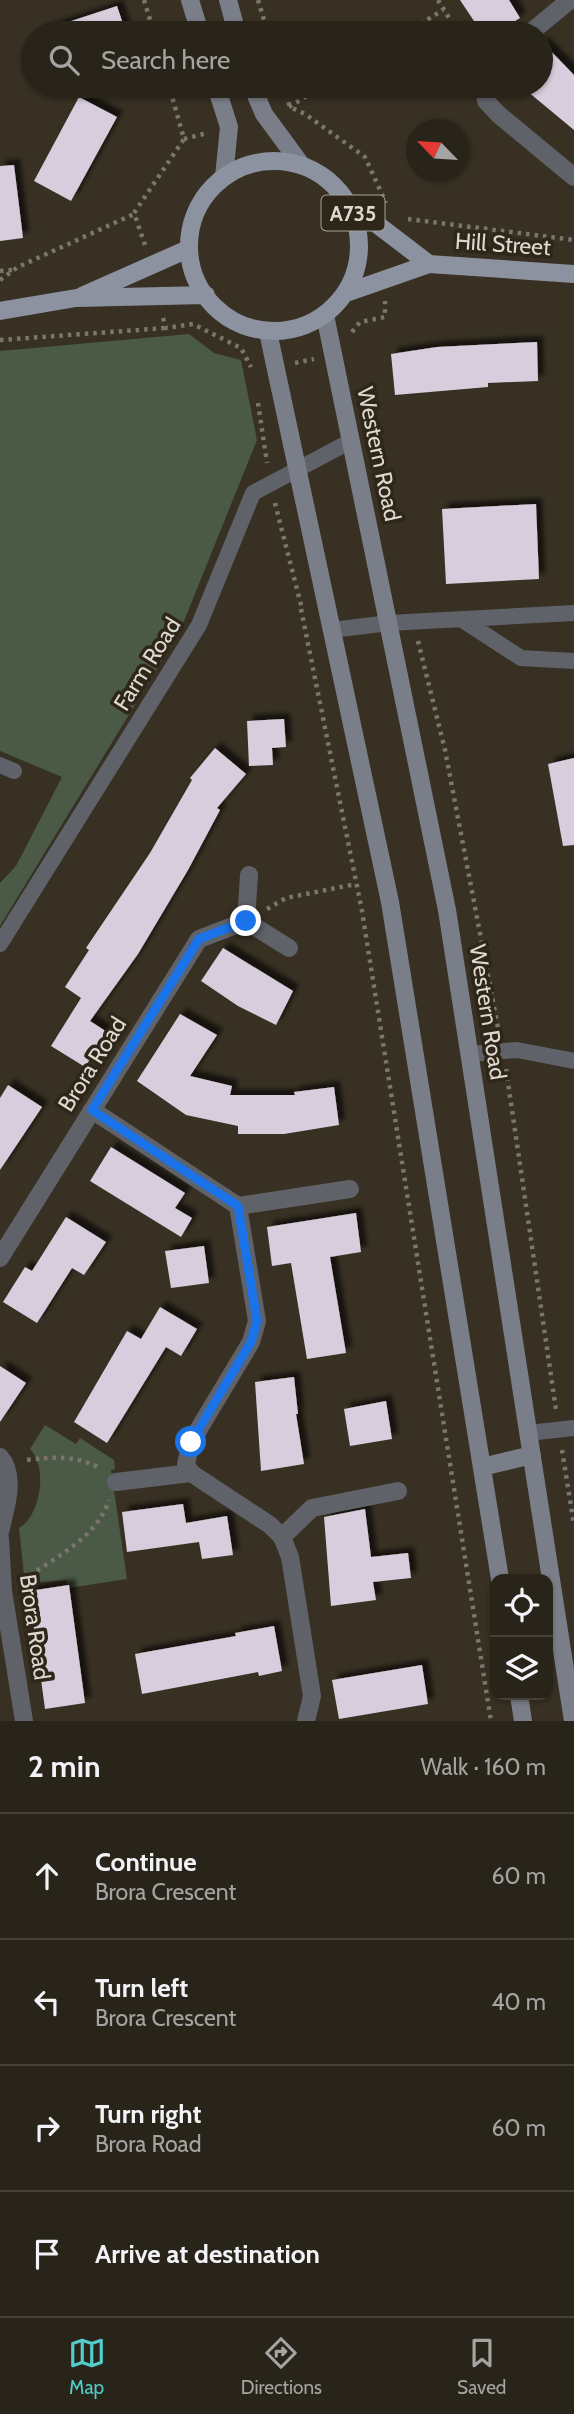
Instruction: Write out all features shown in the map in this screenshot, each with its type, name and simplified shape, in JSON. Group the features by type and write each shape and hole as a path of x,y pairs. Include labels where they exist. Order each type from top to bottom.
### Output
{"main road":[{"path":"190,0 196,21"},
{"path":"228,0 234,21"},
{"path":"220,98 229,127 224,177"},
{"path":"258,98 264,114 300,163"},
{"name":"A735","path":"270,159 300,163 327,177 349,203 359,231 358,265 346,293 326,315 299,328 268,332 239,324 214,307 195,278 188,249 197,208 214,184 224,177 240,166 270,159"},
{"name":"Hill Street","path":"349,203 391,225 429,264"},
{"path":"76,298 188,249"},
{"name":"Hill Street","path":"346,293 429,264 574,274"},
{"path":"0,311 76,298 206,295"},
{"name":"Western Road","path":"326,315 447,910 573,1721"},
{"path":"268,332 390,902 499,1574"},
{"path":"482,1467 532,1455"},
{"path":"520,1700 523,1721"}],"street":[{"path":"545,21 570,0"},
{"path":"486,98 498,114 574,177"},
{"path":"249,875 246,921 289,948"},
{"name":"Brora Road","path":"0,1258 199,939 246,921"},
{"path":"92,1110 238,1206 351,1189"},
{"path":"238,1206 257,1321 251,1342 191,1442 186,1464 191,1473 270,1525 282,1537 290,1558 312,1696 304,1720"},
{"path":"0,1532 9,1492 3,1460"},
{"path":"116,1482 191,1473"},
{"path":"282,1537 312,1508 398,1491"},
{"name":"Brora Road","path":"0,1539 5,1631 24,1721"}],"lane":[{"name":"Farm Road","path":"0,943 199,625 253,493 297,467 351,441"},
{"path":"332,630 389,623 574,612"},
{"path":"461,619 521,658 574,661"},
{"path":"470,1054 517,1050 574,1061"},
{"path":"528,1433 574,1429"}],"path":[{"path":"145,0 151,21"},
{"path":"258,0 264,21"},
{"path":"438,0 450,21"},
{"path":"425,21 443,10"},
{"path":"0,280 14,270 134,214 184,139 172,98"},
{"path":"287,98 290,107 305,114 365,157 391,225 574,240"},
{"path":"290,107 304,98"},
{"path":"134,214 152,265"},
{"path":"0,271 14,270"},
{"path":"347,337 360,322 384,317 384,280"},
{"path":"158,297 166,328"},
{"path":"0,340 193,324 242,348 253,370"},
{"path":"257,396 270,484 301,609 356,884 491,1721"},
{"path":"301,609 332,630"},
{"path":"246,921 286,898 356,884"},
{"path":"2,1591 17,1584 88,1536 105,1512 116,1482 104,1471 81,1459 55,1457 3,1460"}],"green space":[{"path":"189,334 214,353 241,360 257,440 180,631 0,926 0,883 16,866 62,777 0,751 0,351"},
{"path":"45,1425 76,1444 80,1438 114,1460 115,1469 111,1470 127,1579 69,1588 66,1580 25,1584 19,1528 27,1522 37,1502 40,1490 39,1467 30,1449"}],"building":[{"path":"460,0 509,0 520,18 515,21 474,21"},
{"path":"117,6 122,21 71,21"},
{"path":"553,53 574,75 574,130 535,98 553,98"},
{"path":"78,98 117,117 71,201 34,181"},
{"path":"14,165 23,238 0,241 0,166"},
{"path":"537,342 538,381 488,383 488,387 395,395 391,354 437,347"},
{"path":"536,504 539,579 446,584 442,509"},
{"path":"284,719 286,747 272,748 273,765 249,766 247,721"},
{"path":"215,748 246,774 217,808 220,810 188,870 138,954 90,1021 107,1032 85,1067 51,1046 81,998 65,987 89,950 86,948 150,853 192,780 190,778"},
{"path":"574,758 574,845 563,846 548,764"},
{"path":"223,948 293,991 276,1025 238,1006 201,981"},
{"path":"180,1014 217,1035 190,1076 232,1086 230,1095 295,1095 294,1092 334,1087 339,1125 284,1134 238,1134 238,1126 186,1115 137,1081"},
{"path":"8,1085 42,1107 0,1170 0,1098"},
{"path":"111,1147 185,1193 175,1208 192,1218 181,1237 90,1181"},
{"path":"356,1213 361,1252 330,1257 346,1353 307,1359 291,1263 272,1266 267,1227"},
{"path":"66,1217 106,1242 84,1275 72,1268 37,1323 3,1302 25,1267 32,1271"},
{"path":"204,1246 209,1283 171,1288 165,1251"},
{"path":"160,1307 197,1329 181,1356 166,1347 107,1443 74,1422 127,1331 141,1339"},
{"path":"0,1366 26,1383 0,1422"},
{"path":"294,1377 296,1414 304,1464 261,1471 255,1382"},
{"path":"386,1401 392,1439 350,1446 344,1409"},
{"path":"183,1504 186,1523 227,1516 233,1555 202,1559 199,1542 127,1552 122,1512"},
{"path":"365,1509 371,1557 408,1553 411,1578 373,1582 376,1600 331,1606 324,1517"},
{"path":"69,1585 85,1703 45,1709 29,1591"},
{"path":"274,1626 282,1671 259,1676 258,1672 142,1694 135,1654 236,1636 235,1633"},
{"path":"422,1665 428,1704 339,1719 332,1680"}],"route":[{"path":"191,1442 251,1342 257,1321 238,1206 92,1110 199,939 246,921"}]}
